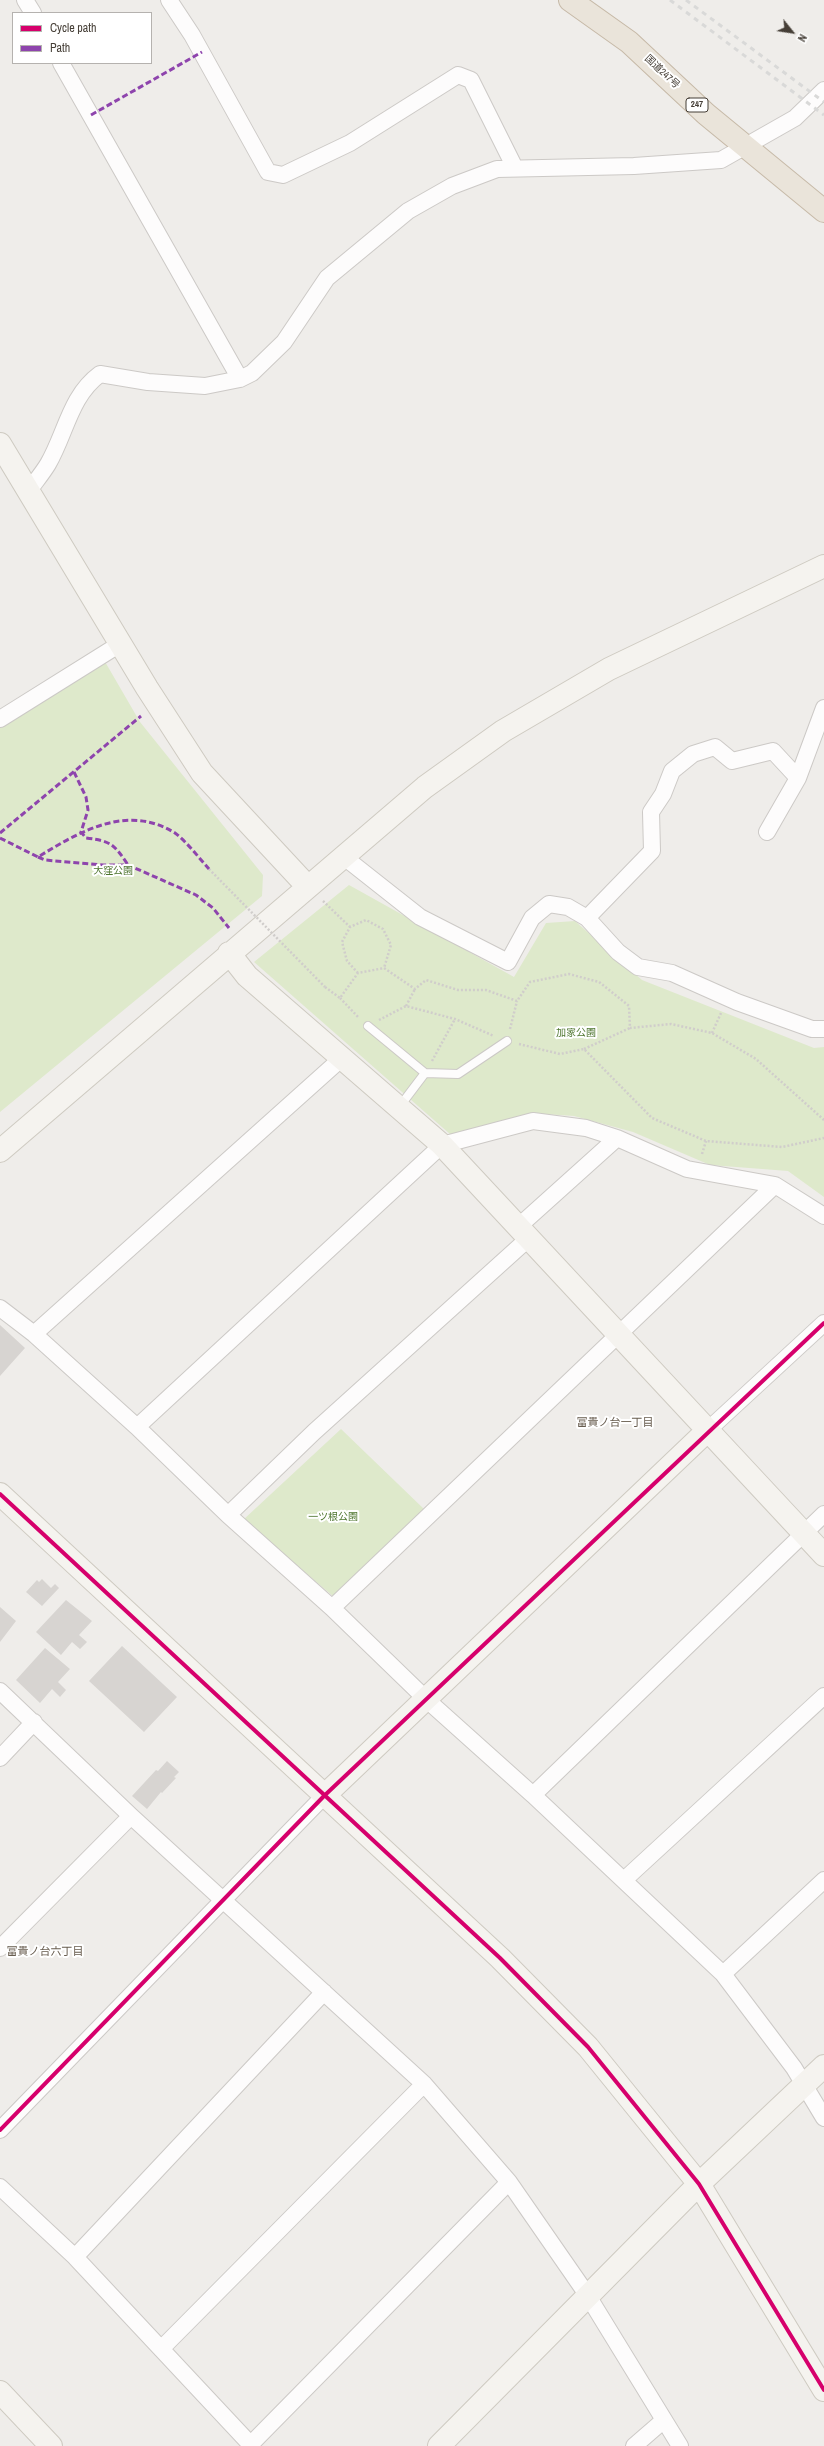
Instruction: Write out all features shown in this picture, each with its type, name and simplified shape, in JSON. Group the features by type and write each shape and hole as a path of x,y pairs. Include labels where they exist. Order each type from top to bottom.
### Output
{"highway":[{"name":"国道247号","path":"570,0 629,42 706,114 824,211"}],"street":[{"path":"25,0 32,12"},
{"path":"169,0 192,36 268,172 283,175 350,143 458,75 471,80 515,168"},
{"path":"62,64 240,379"},
{"path":"28,492 48,464 77,398 89,382 100,374 148,382 205,386 240,379 252,373 284,342 327,278 408,211 452,186 498,169 634,166 720,160 795,118 824,90"},
{"path":"0,444 120,644 202,773 308,887"},
{"path":"0,1151 229,953 344,858 425,787 503,732 609,669 824,566"},
{"path":"0,719 120,644"},
{"path":"767,832 798,778 824,708"},
{"path":"587,918 652,851 651,812 663,794 672,770 692,754 715,747 732,761 773,752 798,778"},
{"path":"344,858 420,917 508,962 532,918 549,904 568,906 587,918 618,952 638,967 672,973 728,998 812,1030 824,1029"},
{"path":"229,953 247,976 442,1145 824,1554"},
{"path":"34,1334 342,1058"},
{"path":"137,1427 442,1145 533,1121 586,1128 617,1138 687,1169 775,1185 824,1216"},
{"path":"228,1515 524,1233 617,1138"},
{"path":"332,1608 775,1185"},
{"path":"0,1308 34,1334 137,1427 228,1515 332,1608 427,1700 533,1795 723,1974 794,2068 824,2118"},
{"path":"0,2130 324,1796 427,1700 708,1430 824,1323"},
{"path":"0,1494 500,1958 588,2048 699,2184 824,2390"},
{"path":"533,1795 824,1514"},
{"path":"0,1690 131,1816 424,2084 509,2182 588,2296 680,2446"},
{"path":"624,1880 824,1696"},
{"path":"0,1758 34,1722"},
{"path":"0,1948 131,1816"},
{"path":"723,1974 824,1880"},
{"path":"75,2257 324,1992"},
{"path":"439,2446 699,2184 824,2066"},
{"path":"161,2349 424,2084"},
{"path":"0,2187 75,2257 250,2445 509,2182"},
{"path":"0,2392 51,2446"},
{"path":"634,2446 664,2420"}],"lane":[{"path":"368,1026 425,1073 458,1074 507,1041"},
{"path":"399,1107 425,1073"}],"path":[{"path":"209,869 325,987 340,998 368,1026 406,1006 415,989 426,980 458,990 486,990 517,1001"},
{"path":"308,887 350,926"},
{"path":"358,973 347,961 342,942 350,926 366,920 383,929 391,945 384,968"},
{"path":"340,998 358,973 384,968 415,989"},
{"path":"507,1041 517,1001 530,982 569,974 599,982 629,1006 630,1028"},
{"path":"712,1033 728,998"},
{"path":"406,1006 455,1019 507,1041 560,1054 584,1049 630,1028 672,1024 712,1033 756,1058 814,1113 824,1120"},
{"path":"425,1073 455,1019"},
{"path":"584,1049 652,1118 706,1141 782,1147 824,1138"}],"green space":[{"name":"大窪公園","path":"104,660 140,722 263,875 262,896 0,1112 0,724"},
{"name":"加家公園","path":"349,885 514,977 546,923 575,921 642,980 814,1048 824,1047 824,1197 788,1171 710,1165 633,1132 574,1116 530,1113 451,1135 254,962"},
{"name":"一ツ根公園","path":"341,1429 425,1510 334,1597 243,1520"}],"building":[{"path":"0,1325 25,1348 0,1376"},
{"path":"42,1579 51,1588 55,1584 59,1588 42,1606 26,1592 37,1580 39,1582"},
{"path":"66,1600 92,1621 79,1635 87,1642 80,1649 72,1642 61,1655 36,1632"},
{"path":"0,1607 16,1621 0,1642"},
{"path":"122,1646 177,1697 144,1732 89,1681"},
{"path":"45,1648 70,1669 58,1682 66,1690 60,1697 52,1689 40,1703 16,1680"},
{"path":"167,1761 179,1772 174,1777 176,1778 162,1793 161,1792 147,1809 132,1796 156,1770 158,1771"}],"railway":[{"path":"670,0 824,115"},
{"path":"686,0 824,102"}],"marked path":[{"path":"91,115 202,52"},
{"path":"0,833 141,716"},
{"path":"74,772 86,797 88,810 81,832 86,838 107,842 119,852 128,865"},
{"path":"0,838 38,857 70,838 104,824 121,821 139,821 157,824 175,833 188,845 209,869"},
{"path":"38,857 45,860 103,865 128,865 196,895 213,908 229,928"}],"cycle path":[{"path":"0,2130 324,1796 824,1323"},
{"path":"0,1494 500,1958 588,2047 699,2184 824,2390"}],"district":[{"name":"富貴ノ台一丁目","path":"615,1423"},
{"name":"富貴ノ台六丁目","path":"45,1952"}]}
